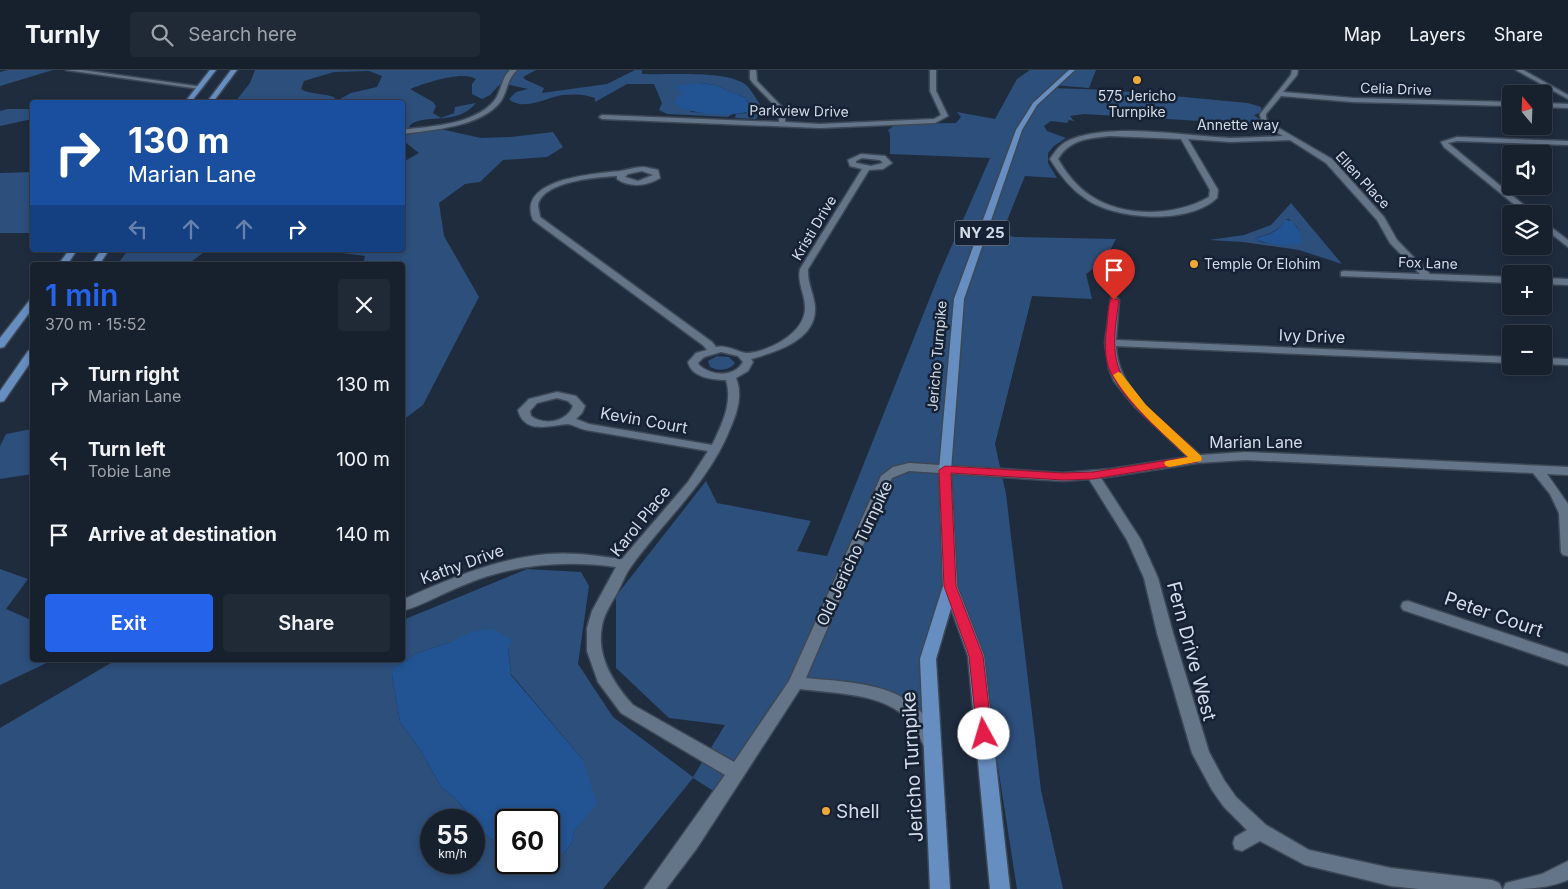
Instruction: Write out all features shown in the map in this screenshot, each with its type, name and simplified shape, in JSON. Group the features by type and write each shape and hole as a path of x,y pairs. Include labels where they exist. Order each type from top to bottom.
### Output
{"main road":[{"path":"190,100 213,70"},
{"path":"212,100 234,70"},
{"name":"Jericho Turnpike","path":"1000,889 976,656 950,586 945,470 959,299 1018,130 1035,104 1072,70"},
{"path":"200,87 213,90 206,100"},
{"path":"0,345 30,306"},
{"path":"0,399 30,356"},
{"name":"Jericho Turnpike","path":"940,889 928,659 950,586"}],"street":[{"path":"69,70 200,87"},
{"path":"405,132 450,124 484,112 498,100 507,74 514,70"},
{"path":"753,70 752,79 782,110 782,125"},
{"name":"Parkview Drive","path":"602,117 631,116 782,125 835,126 942,119 944,114 933,91 933,70"},
{"name":"Ellen Place","path":"1295,70 1294,75 1263,114 1263,118 1329,161 1381,219 1393,241 1427,276"},
{"path":"1518,70 1568,98"},
{"name":"Celia Drive","path":"1280,94 1353,100 1502,104"},
{"path":"1552,105 1568,106"},
{"name":"Annette way","path":"1183,137 1214,190 1213,198 1205,205 1178,212 1146,213 1104,205 1086,196 1062,171 1054,159 1055,154 1067,144 1089,136 1128,134 1183,137 1231,140 1293,138"},
{"path":"1520,205 1446,146 1444,142 1457,139 1568,143"},
{"name":"Kristi Drive","path":"746,357 783,344 795,337 805,327 810,310 802,278 804,268 867,168"},
{"path":"622,173 585,176 550,188 536,198 532,209 536,218 708,344 713,350"},
{"path":"1552,231 1568,244"},
{"name":"Fox Lane","path":"1344,274 1502,280"},
{"path":"1552,281 1568,282"},
{"path":"1114,300 1111,343 1114,369 1125,387 1142,408 1197,459"},
{"name":"Ivy Drive","path":"1111,343 1502,360"},
{"path":"713,350 736,351 746,357 748,362 743,370 720,376 703,373 694,366 693,362 700,355 713,350"},
{"path":"1552,361 1568,362"},
{"name":"Karol Place","path":"729,375 732,381 732,414 715,449 694,483 626,564 599,613 594,627 596,658 612,694 627,709 737,772"},
{"name":"Kevin Court","path":"569,420 586,427 715,449"},
{"name":"Marian Lane","path":"945,470 1063,477 1093,475 1197,459 1246,456 1568,471"},
{"name":"Old Jericho Turnpike","path":"654,889 690,842 796,682 887,476 897,470 909,468 945,470"},
{"path":"1537,470 1559,498 1564,509 1567,519 1568,552"},
{"name":"Fern Drive West","path":"1093,475 1134,540 1151,578 1200,753 1230,802 1260,831 1305,857 1391,877 1492,889"},
{"name":"Kathy Drive","path":"405,605 482,572 526,560 572,558 626,564"},
{"name":"Peter Court","path":"1408,606 1568,660"},
{"path":"796,682 866,692 886,697 913,714 932,744"},
{"path":"1242,843 1260,831"},
{"path":"1513,889 1555,879 1568,870"}],"shaded area":[{"path":"8,70 53,70 0,86 0,72"},
{"path":"255,70 536,70 523,77 544,88 542,93 607,84 635,70 642,70 642,74 710,75 736,80 748,86 763,109 756,119 735,118 736,114 746,113 752,107 744,97 715,85 700,83 682,92 681,95 691,112 732,114 728,117 667,114 659,110 662,103 654,84 627,84 595,102 595,98 571,94 528,104 514,103 509,99 516,92 528,89 501,83 490,95 482,99 472,94 472,84 476,79 470,77 444,78 410,89 433,102 436,106 433,113 441,118 417,121 410,125 409,129 445,130 481,138 553,132 563,147 547,157 503,160 480,182 465,184 439,203 444,236 479,297 423,405 405,418 405,262 364,262 365,256 334,252 405,252 405,161 419,153 405,142 405,100 338,100 351,93 377,87 382,76 369,71 334,72 304,81 301,89 334,97 336,100 237,100 250,83"},
{"path":"1030,70 1096,70 1089,88 1054,85 1052,88 1109,90 1248,103 1261,107 1261,112 1254,115 1267,125 1084,114 1070,116 1074,121 1069,120 1067,123 1051,121 1044,126 1047,131 1066,138 1054,146 1048,153 1048,163 1057,178 1025,176 1002,233 1014,237 1116,239 1105,260 1086,274 1092,299 1032,296 995,444 1006,494 1041,790 1063,889 1017,889 981,658 950,586 925,660 930,745 911,714 886,699 797,684 723,797 693,778 603,889 0,889 0,728 113,662 403,662 392,676 400,722 421,751 441,787 456,799 464,809 420,809 420,874 485,874 485,833 495,841 495,874 560,874 560,855 572,843 574,831 583,819 583,760 511,674 508,649 451,642 415,654 405,661 405,619 527,569 581,572 589,586 578,664 613,717 693,777 725,725 669,718 616,668 616,596 706,481 717,503 811,521 797,551 827,556 939,275 990,158 890,154 890,134 888,130 896,124 956,123 961,117 957,112 995,119 1017,79"},
{"path":"700,83 715,85 744,97 752,108 751,110 736,114 700,113 680,107 674,103 676,98 682,93 675,86"},
{"path":"476,103 460,115 442,118 454,113 455,107"},
{"path":"30,109 30,119 0,126 0,111"},
{"path":"30,172 30,233 0,233 0,173"},
{"path":"1291,203 1342,264 1299,250 1243,242 1209,240 1244,235 1271,225","holes":["1289,219 1297,227 1302,237 1284,242 1265,243 1255,238 1274,231 1284,223 1284,220"]},
{"path":"1284,219 1292,221 1301,235 1302,243 1277,245 1265,243 1255,238 1274,231 1284,223"},
{"path":"127,252 204,252 191,262 119,262"},
{"path":"717,356 729,357 735,363 730,368 723,370 710,367 708,361"},
{"path":"30,429 30,474 0,479 0,446 6,434"},
{"path":"0,569 28,579 6,609 30,619 30,662 49,662 0,685"},
{"path":"493,629 512,640 508,649 511,675 583,760 597,804 574,831 572,843 564,853 560,855 560,809 495,809 495,841 488,837 485,833 485,809 464,809 456,799 441,787 421,751 400,722 392,676 393,669 415,654 451,642 471,632"}],"slow traffic":[{"path":"1118,375 1142,408 1197,459 1170,463"}],"place":[{"name":"575 Jericho Turnpike","path":"1137,80"},
{"name":"Temple Or Elohim","path":"1194,264"},
{"name":"Shell","path":"826,811"}],"route":[{"path":"984,734 976,656 950,586 945,470 1063,477 1134,470 1197,459 1142,408 1125,387 1114,369 1111,352 1114,300"}]}
